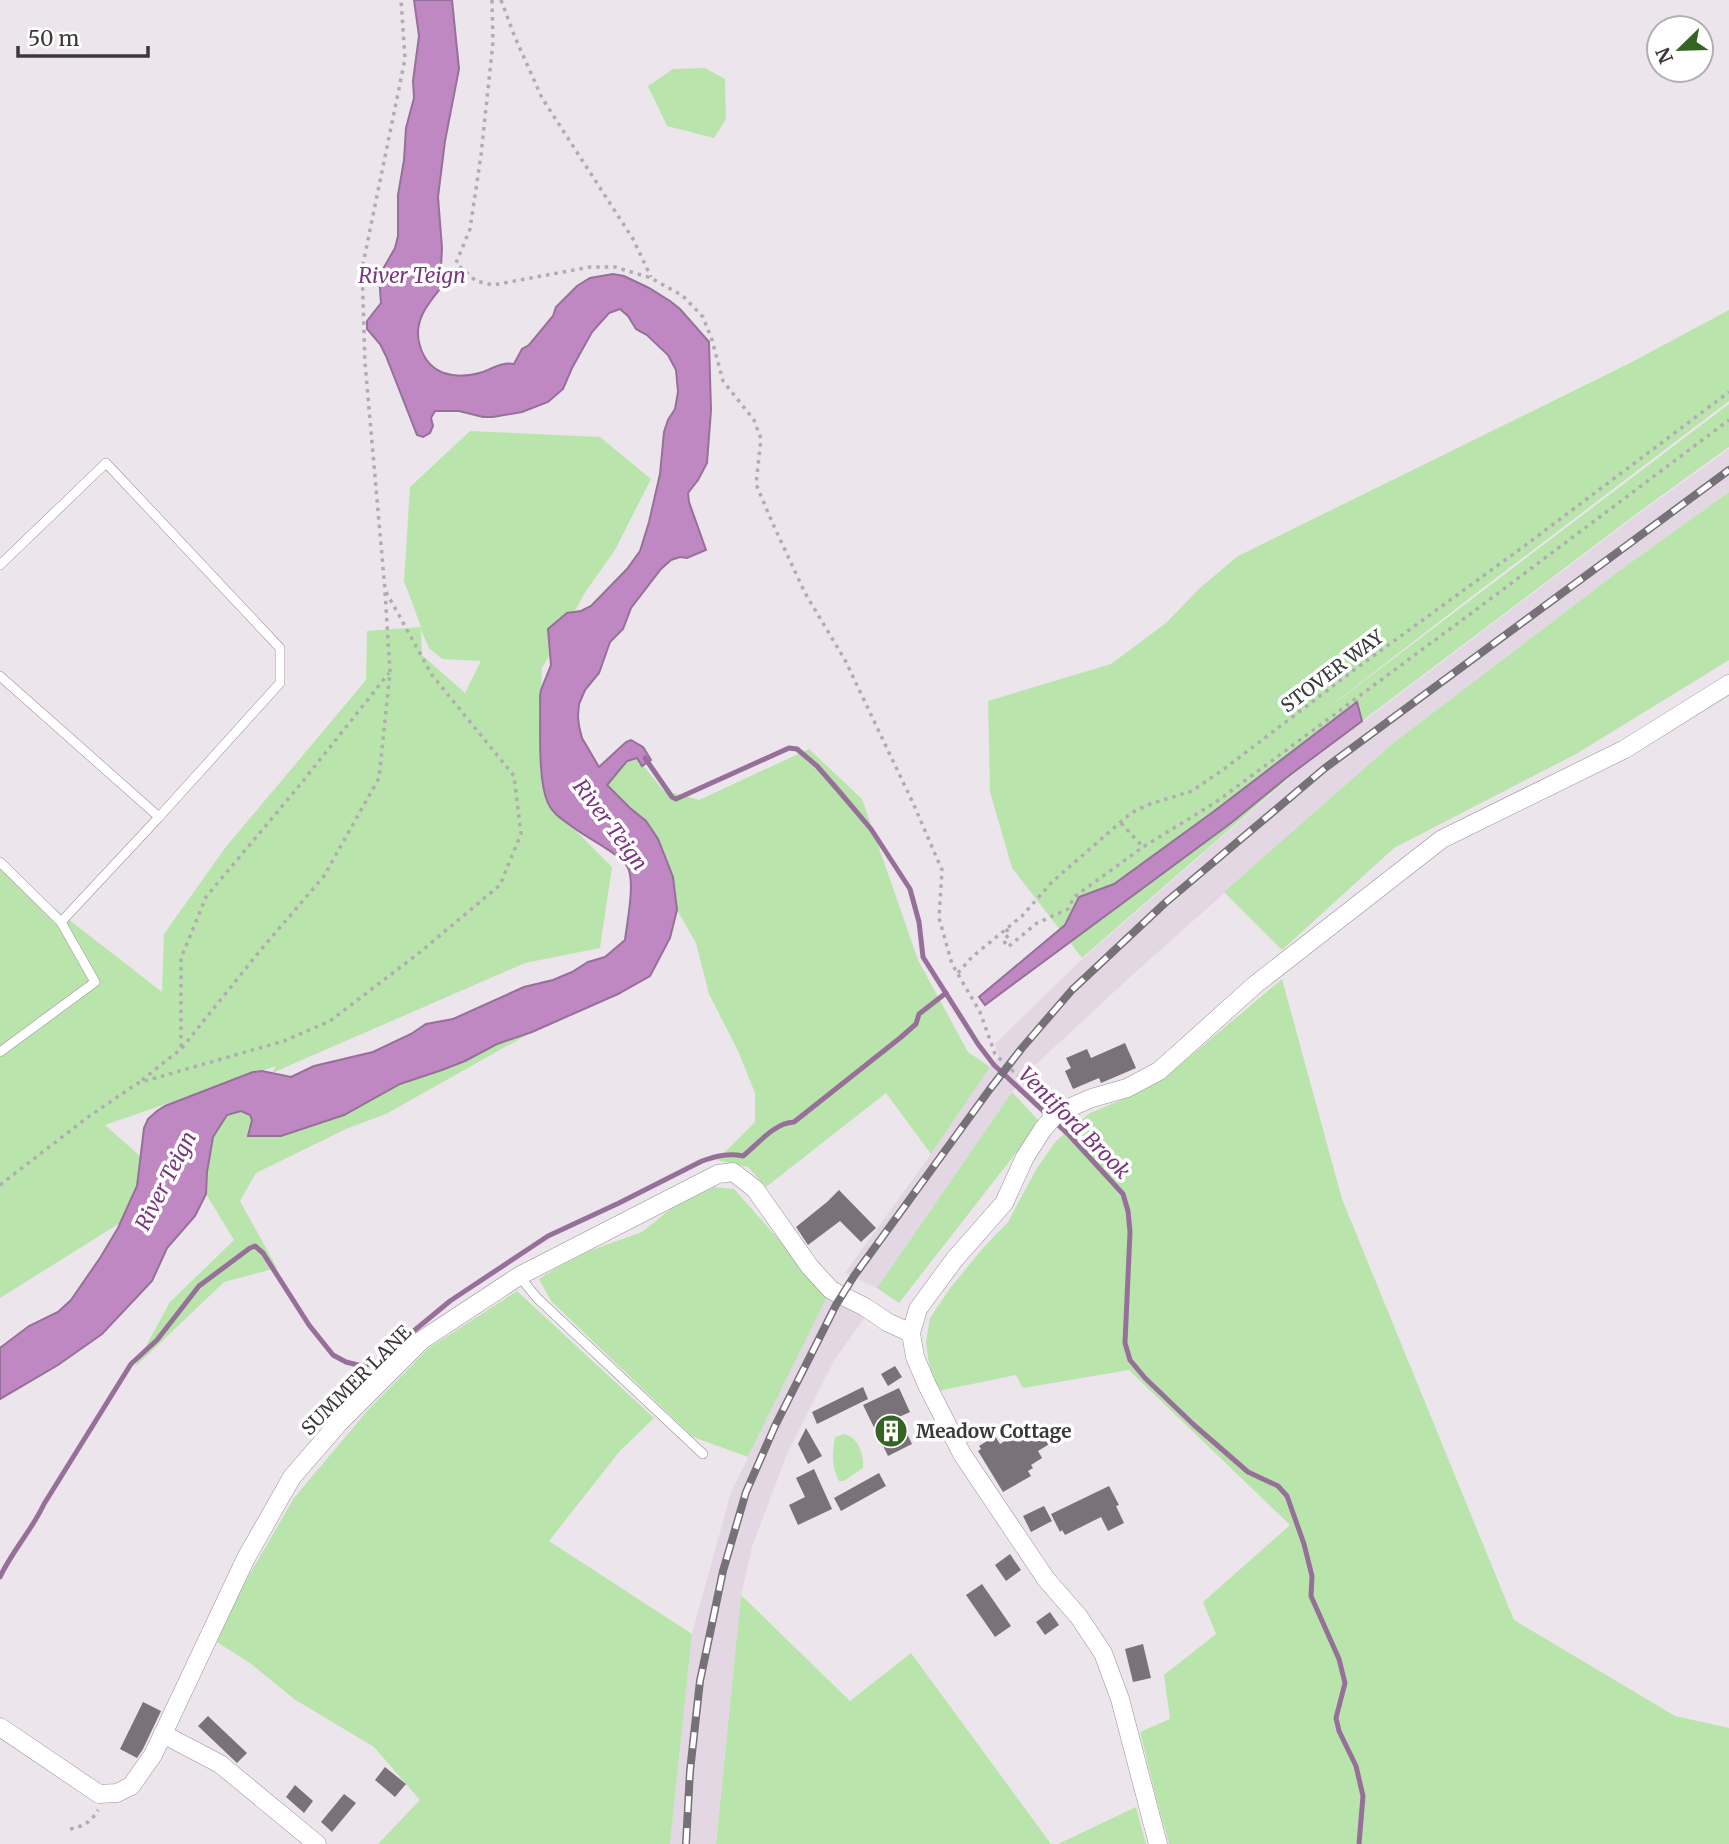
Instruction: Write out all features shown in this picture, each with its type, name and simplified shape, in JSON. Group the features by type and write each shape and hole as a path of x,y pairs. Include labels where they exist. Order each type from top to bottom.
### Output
{"street":[{"path":"1158,1844 1120,1699 1103,1653 1079,1617 1046,1579 962,1454 915,1357 911,1333 918,1309 954,1260 1004,1203 1025,1157 1051,1119 1092,1098 1127,1088 1159,1072 1256,984 1442,839 1625,749 1729,684"},
{"name":"SUMMER LANE","path":"108,1793 117,1793 131,1786 153,1755 246,1558 292,1477 338,1424 422,1340 519,1276 718,1174 733,1172 755,1189 810,1267 831,1290 911,1333"},
{"path":"0,1727 99,1794 108,1793"},
{"path":"163,1734 220,1764 317,1844"}],"lane":[{"path":"0,565 106,463 280,648 280,683 61,922"},
{"path":"0,676 159,817"},
{"path":"0,862 61,922 95,982 0,1052"},
{"path":"519,1276 537,1298 703,1454"}],"path":[{"path":"0,1185 181,1049 324,876 379,778 390,672 365,363 362,269 405,59 401,0"},
{"path":"492,0 493,42 481,155 470,229 456,263 476,281 493,285 590,267 615,267 651,278 683,296 703,317 723,382 754,419 761,439 756,484 772,522 805,593 851,672 942,870 939,918 952,964 980,1012 995,1054 1051,1119"},
{"path":"501,0 542,98 633,239 651,278"},
{"name":"STOVER WAY","path":"958,973 972,957 1022,916 1052,882 1131,813 1192,791 1224,769 1729,392"},
{"path":"1006,929 1010,934 1003,940 1008,947 1037,923 1068,909 1074,897 1159,836 1216,802 1729,420"},
{"path":"138,1083 284,1041 330,1021 419,953 500,885 521,834 514,776 432,675 385,590"},
{"path":"181,1049 181,958 206,897 390,672"},
{"path":"1121,823 1143,847"},
{"path":"70,1829 92,1820 108,1793"}],"shaded area":[{"path":"1729,449 1729,492 1619,571 1392,744 1033,1067 1012,1092 877,1288 845,1273 999,1057 995,1044 1079,962 1299,770 1641,512"},
{"path":"828,1295 864,1318 834,1361 787,1454 752,1547 741,1595 716,1844 670,1844 692,1634 731,1492"}],"green space":[{"path":"705,68 725,79 726,119 714,138 667,126 648,86 673,69"},
{"path":"1729,310 1729,401 1311,721 1729,404 1729,447 1301,767 1082,958 1012,868 990,792 988,701 1111,664 1166,623 1200,588 1238,556 1630,363"},
{"path":"470,431 600,437 651,479 615,550 586,591 542,668 548,803 612,867 600,948 525,963 272,1073 276,1066 105,1125 176,1188 0,1298 0,866 162,992 164,934 225,848 366,680 367,631 421,627 404,581 410,487","holes":["421,630 429,648 442,659 481,661 465,693 422,655"]},
{"path":"1729,492 1729,660 1576,754 1394,848 1282,950 1224,892 1392,744 1619,571"},
{"path":"809,749 862,799 918,960 968,1052 990,1067 931,1154 886,1093 766,1187 748,1167 717,1160 755,1122 755,1093 738,1051 709,994 696,943 677,910 673,877 646,821 607,785 627,761 637,758 663,790 699,800"},
{"path":"1282,979 1342,1199 1514,1620 1675,1716 1729,1728 1729,1844 1169,1844 1140,1732 1170,1719 1164,1675 1216,1634 1203,1602 1290,1525 1129,1370 1023,1388 1016,1375 938,1391 929,1364 926,1342 930,1318 951,1287 1008,1222 1037,1168 1056,1141 1090,1113 1162,1080"},
{"path":"532,1032 386,1114 346,1129 256,1173 240,1201 277,1268 224,1282 134,1368 170,1302 234,1240 206,1194 213,1137 227,1115 241,1111 250,1115 252,1120 249,1136 345,1115 400,1084 465,1061 497,1044"},
{"path":"1012,1092 1040,1122 899,1303 877,1288"},
{"path":"714,1187 734,1189 828,1295 748,1457 693,1437 551,1301 539,1279 589,1251 642,1232 672,1208"},
{"path":"517,1291 654,1418 619,1452 549,1541 692,1634 670,1844 378,1844 420,1800 374,1747 294,1699 250,1663 212,1639 294,1498 368,1410 429,1348"},
{"path":"844,1434 853,1439 859,1447 863,1468 844,1481 839,1481 833,1464 833,1449 835,1437"},
{"path":"741,1595 850,1701 911,1653 1051,1844 716,1844"},
{"path":"1136,1807 1146,1844 1058,1844"}],"water":[{"name":"River Teign","path":"414,0 452,0 459,69 445,141 438,197 444,284 423,312 418,328 420,346 430,364 445,373 463,376 514,364 522,349 529,345 553,316 556,307 577,286 590,278 613,274 624,276 670,301 709,342 711,410 707,463 688,493 706,550 687,558 671,560 661,569 631,608 623,629 610,642 599,673 585,690 579,704 578,716 582,738 599,767 631,740 643,747 651,760 642,766 637,758 627,761 607,785 646,821 658,839 673,877 677,910 670,938 650,976 618,994 532,1032 497,1044 465,1061 400,1084 344,1115 281,1136 248,1136 252,1120 250,1115 241,1111 227,1115 213,1137 206,1194 195,1216 167,1248 152,1281 102,1334 58,1365 0,1399 0,1348 29,1326 58,1312 71,1300 100,1258 118,1228 137,1186 144,1128 148,1119 157,1111 253,1072 262,1071 291,1077 314,1066 373,1052 426,1024 453,1019 524,987 572,972 588,962 605,957 625,940 631,891 627,866 617,856 561,818 548,803 542,780 540,696 551,665 548,629 567,613 591,606 627,569 640,551 660,474 664,432 675,409 678,392 676,370 668,355 647,335 636,329 620,309 609,313 592,332 563,389 548,402 522,412 493,417 459,411 435,411 431,418 433,426 430,433 423,437 417,435 386,356 367,329 367,321 381,303 379,276 395,248 398,236 398,195 406,128 414,98 413,81 419,36"},
{"path":"1357,702 1362,721 1231,823 985,1005 979,997 1065,925 1079,897 1114,884"}],"building":[{"path":"1125,1043 1136,1068 1101,1083 1099,1078 1073,1089 1065,1071 1071,1068 1066,1058 1087,1049 1091,1058"},
{"path":"839,1190 876,1228 861,1242 840,1221 808,1245 796,1227"},
{"path":"895,1366 902,1377 888,1386 881,1374"},
{"path":"863,1387 868,1399 817,1424 812,1412"},
{"name":"Meadow Cottage","path":"899,1388 910,1412 899,1417 912,1444 888,1456 863,1405"},
{"path":"806,1428 822,1456 808,1464 798,1444"},
{"path":"1048,1428 1056,1440 1038,1451 1042,1458 1031,1465 1033,1468 1028,1471 1031,1476 1003,1492 978,1451 981,1449 979,1446 995,1436 1000,1444 1024,1429 1030,1439"},
{"path":"814,1469 832,1509 798,1525 789,1505 805,1497 796,1478"},
{"path":"879,1473 886,1486 841,1511 834,1498"},
{"path":"1109,1486 1119,1505 1116,1506 1124,1523 1108,1531 1101,1517 1065,1535 1062,1530 1060,1532 1051,1514"},
{"path":"1044,1506 1052,1521 1031,1532 1023,1516"},
{"path":"1010,1554 1021,1570 1006,1581 995,1565"},
{"path":"982,1584 1011,1626 995,1637 966,1595"},
{"path":"1050,1612 1059,1625 1045,1635 1036,1622"},
{"path":"1143,1644 1151,1678 1133,1682 1125,1649"},
{"path":"143,1702 161,1711 137,1758 120,1749"},
{"path":"208,1716 247,1753 237,1763 198,1726"},
{"path":"385,1767 406,1784 395,1797 375,1780"},
{"path":"295,1785 313,1801 304,1813 286,1797"},
{"path":"344,1794 356,1803 332,1832 321,1822"}],"waterway":[{"name":"Ventiford Brook","path":"645,758 676,799 789,748 797,749 817,766 871,829 910,889 919,922 923,957 978,1044 994,1065 1069,1135 1123,1194 1130,1232 1125,1343 1130,1360 1194,1425 1248,1472 1278,1486 1287,1496 1312,1576 1311,1596 1339,1659 1345,1683 1336,1718 1339,1731 1356,1766 1363,1796 1359,1844"},
{"path":"0,1577 131,1364 157,1340 199,1286 250,1248 255,1246 263,1253 309,1325 333,1355 362,1366 375,1363 450,1301 548,1236 702,1161 722,1156 743,1156 773,1130 794,1122 900,1038 916,1024 919,1014 946,993"}],"railway":[{"path":"686,1844 690,1771 700,1681 723,1571 746,1492 775,1426 836,1305 854,1276 990,1089 1072,990 1165,903 1325,768 1729,470"}],"place":[{"name":"Meadow Cottage","path":"891,1431"}]}
